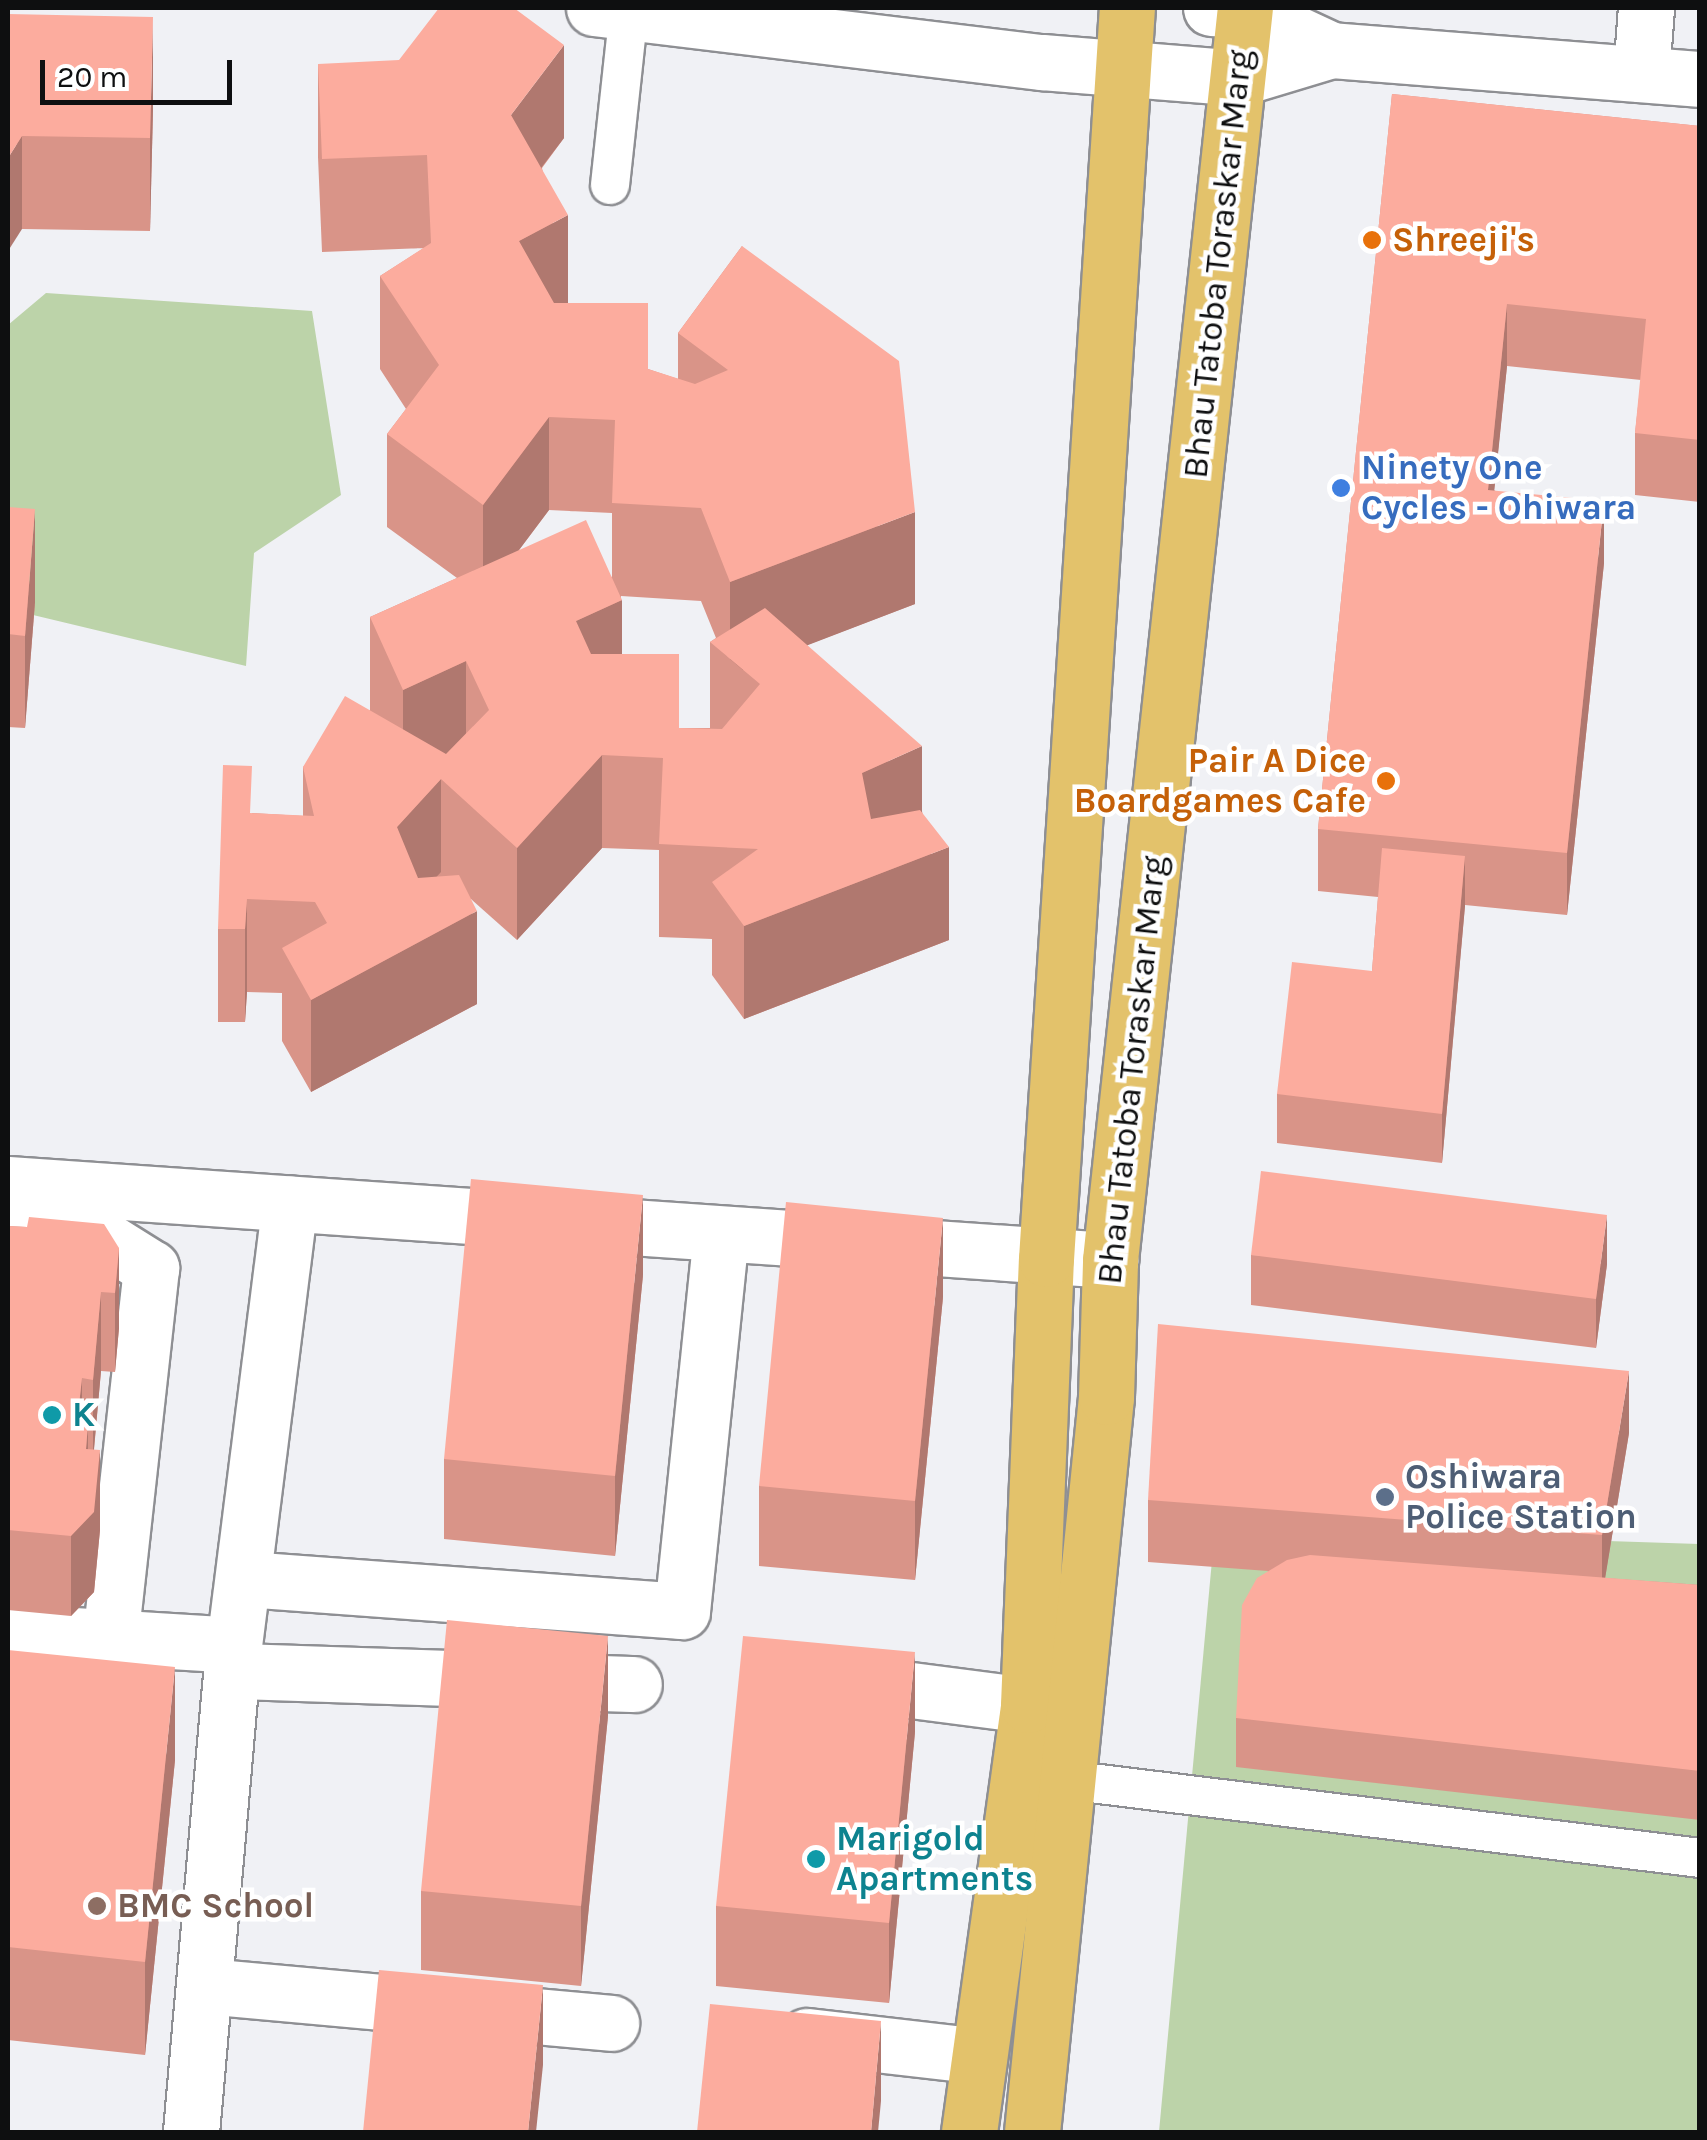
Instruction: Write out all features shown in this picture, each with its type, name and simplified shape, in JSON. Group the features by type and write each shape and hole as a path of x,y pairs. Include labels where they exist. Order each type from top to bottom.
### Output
{"main road":[{"name":"Bhau Tatoba Toraskar Marg","path":"968,2132 1028,1705 1046,1259 1128,8"},
{"name":"Bhau Tatoba Toraskar Marg","path":"1032,2132 1106,1397 1110,1260 1239,78 1234,8"}],"street":[{"path":"1234,8 1331,50 1700,78"},
{"path":"1641,74 1646,8"},
{"path":"612,9 1239,78 1331,50"},
{"path":"8,1184 1046,1259 1110,1260"},
{"path":"191,2132 235,1658 290,1204"},
{"path":"8,1231 102,1238 151,1268 110,1638"},
{"path":"246,1579 682,1612 721,1235"},
{"path":"8,1631 110,1638 235,1658 634,1684"},
{"path":"783,1671 1028,1705"},
{"path":"205,1986 611,2022"},
{"path":"753,2030 979,2056"}],"lane":[{"path":"610,184 612,9"},
{"path":"1067,1780 1700,1858"}],"green space":[{"path":"46,293 312,311 341,495 254,553 246,666 8,609 8,325"},
{"path":"1215,1528 1699,1544 1699,2132 1159,2132"}],"building":[{"path":"439,8 514,8 564,45 511,115 568,215 519,241 554,303 648,303 648,369 695,384 728,370 678,333 742,246 899,361 915,512 730,582 701,508 612,503 615,420 549,417 483,505 387,434 439,365 380,276 431,243 427,155 322,159 318,64 399,60"},
{"path":"8,14 153,17 150,138 22,136 8,158"},
{"path":"1392,94 1700,126 1700,440 1635,433 1646,319 1507,304 1488,490 1604,501 1567,853 1318,829"},
{"path":"8,507 35,509 25,636 8,634"},
{"path":"586,520 622,600 576,621 591,654 679,654 679,728 722,729 760,684 710,642 765,608 922,746 862,773 871,819 920,810 949,847 744,926 712,882 758,849 659,844 663,758 602,755 517,848 441,779 397,827 418,878 459,875 477,911 311,1000 282,948 327,923 315,902 247,899 245,929 218,929 223,765 252,766 250,813 314,816 303,767 345,696 446,754 489,710 466,661 403,690 370,617"},
{"path":"1382,848 1465,856 1442,1114 1277,1094 1292,962 1372,971"},
{"path":"1261,1171 1607,1215 1596,1299 1251,1255"},
{"path":"471,1179 643,1195 615,1476 444,1459"},
{"path":"786,1202 943,1218 915,1501 759,1486"},
{"name":"K","path":"29,1217 104,1224 119,1248 115,1293 101,1292 93,1380 82,1378 77,1423 88,1424 86,1449 100,1450 94,1512 71,1536 8,1530 8,1226 27,1227"},
{"name":"Oshiwara Police Station","path":"1158,1324 1629,1371 1602,1535 1148,1500"},
{"path":"1310,1555 1700,1585 1700,1771 1236,1718 1242,1605 1257,1578 1287,1560"},
{"path":"447,1620 608,1636 581,1906 421,1891"},
{"name":"Marigold Apartments","path":"743,1636 915,1652 889,1923 716,1906"},
{"path":"8,1650 175,1667 145,1962 8,1947"},
{"path":"379,1970 543,1985 528,2132 363,2132"},
{"path":"710,2004 881,2021 871,2132 697,2132"}],"place":[{"name":"Shreeji's","path":"1372,240"},
{"name":"Ninety One Cycles - Ohiwara","path":"1341,488"},
{"name":"Pair A Dice Boardgames Cafe","path":"1386,781"},
{"name":"K","path":"52,1415"},
{"name":"Oshiwara Police Station","path":"1385,1497"},
{"name":"Marigold Apartments","path":"816,1859"},
{"name":"BMC School","path":"97,1906"}]}
